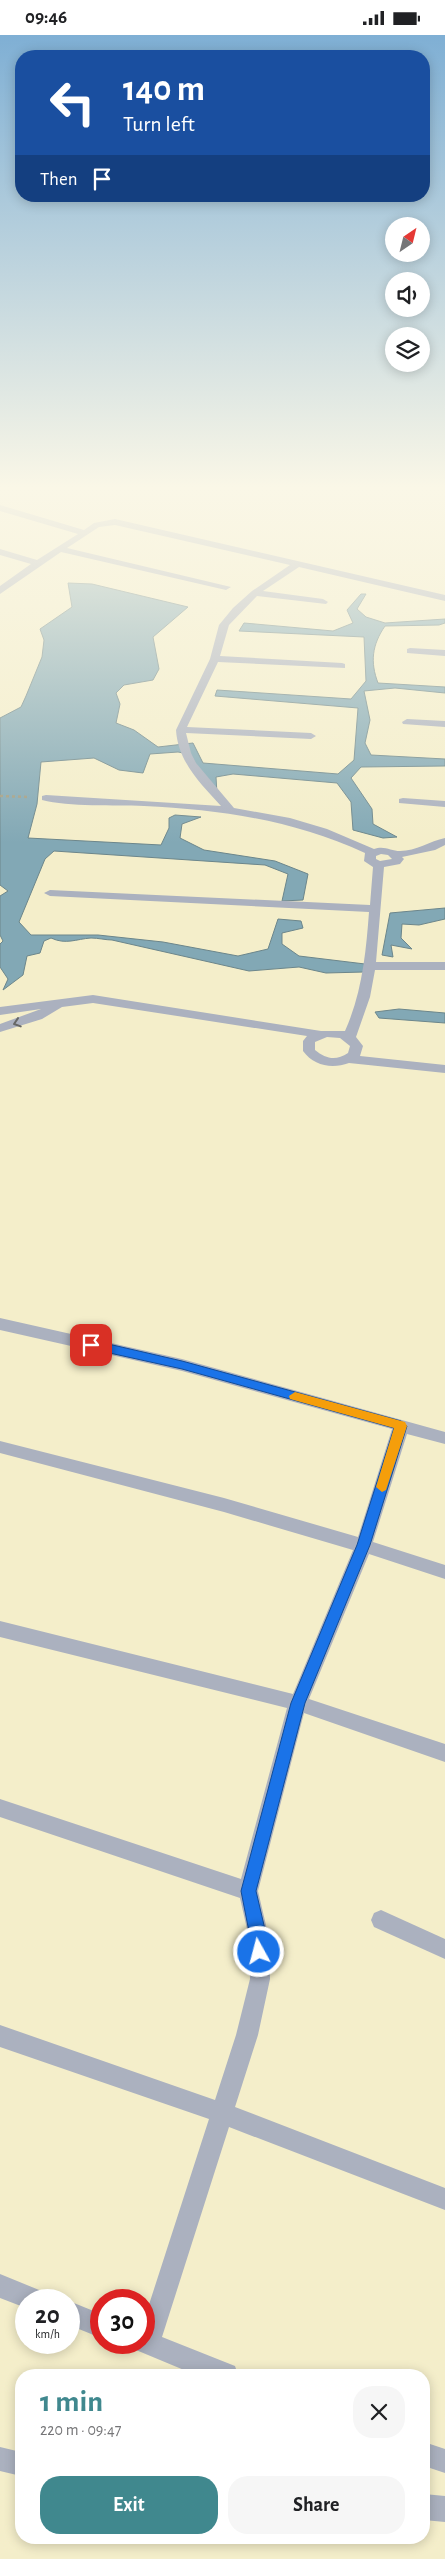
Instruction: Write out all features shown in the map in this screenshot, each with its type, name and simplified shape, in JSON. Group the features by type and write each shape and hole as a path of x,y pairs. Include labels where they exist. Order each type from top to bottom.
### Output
{"street":[{"path":"232,812 191,763 180,742 181,730 215,659 224,625 240,607"},
{"path":"410,651 445,653"},
{"path":"215,659 342,666"},
{"path":"407,722 445,724"},
{"path":"181,730 311,736"},
{"path":"46,798 232,812 287,821 315,828 372,852 386,851 396,855 431,848 445,841"},
{"path":"402,801 445,804"},
{"path":"372,852 368,857 370,861 379,865 396,862 396,855"},
{"path":"349,1037 359,1018 375,966 375,909 379,865"},
{"path":"50,893 375,909"},
{"path":"375,966 399,968 445,966"},
{"path":"0,1011 93,999 320,1034 335,1033 349,1037 357,1046 357,1051 349,1059"},
{"path":"0,1028 38,1016 64,1003"},
{"path":"320,1034 313,1037 308,1046 313,1056 319,1060 334,1063 349,1059 445,1069"},
{"path":"0,1325 182,1365 445,1438"},
{"path":"155,2316 247,2035 260,1979 259,1938 248,1891 298,1703 364,1545 401,1426"},
{"path":"0,1447 92,1470 364,1545 445,1572"},
{"path":"0,1629 298,1703 445,1753"},
{"path":"0,1808 248,1891"},
{"path":"381,1920 445,1949"},
{"path":"0,2036 222,2113 445,2199"},
{"path":"0,2286 15,2292"},
{"path":"155,2347 211,2369"},
{"path":"0,2459 15,2463"},
{"path":"430,2508 445,2509"}],"path":[{"path":"0,795 46,798"}],"water":[{"path":"72,607 188,607 153,637 159,669 153,680 124,685 116,693 120,704 116,723 134,730 158,747 193,743 203,763 338,774 354,760 358,708 215,696 217,690 351,699 366,681 364,637 239,631 244,623 333,631 353,623 347,610 350,607 358,607 357,609 366,617 385,623 445,619 445,623 439,625 385,626 377,640 373,661 378,683 445,687 445,693 395,688 364,691 370,720 365,743 371,755 445,759 445,766 361,767 351,778 372,809 373,824 397,837 383,838 353,830 351,802 337,783 233,774 216,777 217,794 188,754 178,752 150,754 143,773 119,770 94,758 41,762 37,804 28,838 161,845 169,828 169,818 175,815 201,817 182,824 180,838 204,850 275,861 308,874 303,900 282,901 288,874 265,865 54,851 45,859 19,922 31,935 98,935 163,942 238,956 268,949 278,919 301,921 303,928 282,933 282,944 299,956 365,964 364,972 326,973 299,967 249,971 112,940 91,938 61,941 51,938 44,941 40,953 27,956 23,975 3,990 8,979 0,967 0,944 3,941 0,935 0,896 8,891 0,885 0,718 21,707 26,696 42,657 44,640 40,629"},
{"path":"445,908 445,919 419,925 402,924 401,938 412,949 391,945 393,957 382,955 390,913"},
{"path":"399,1009 445,1013 445,1023 379,1018 375,1012"}],"slow traffic":[{"path":"295,1396 401,1426 382,1487"}],"route":[{"path":"91,1345 182,1365 401,1426 364,1545 298,1703 248,1891 259,1938 259,1952"}]}
